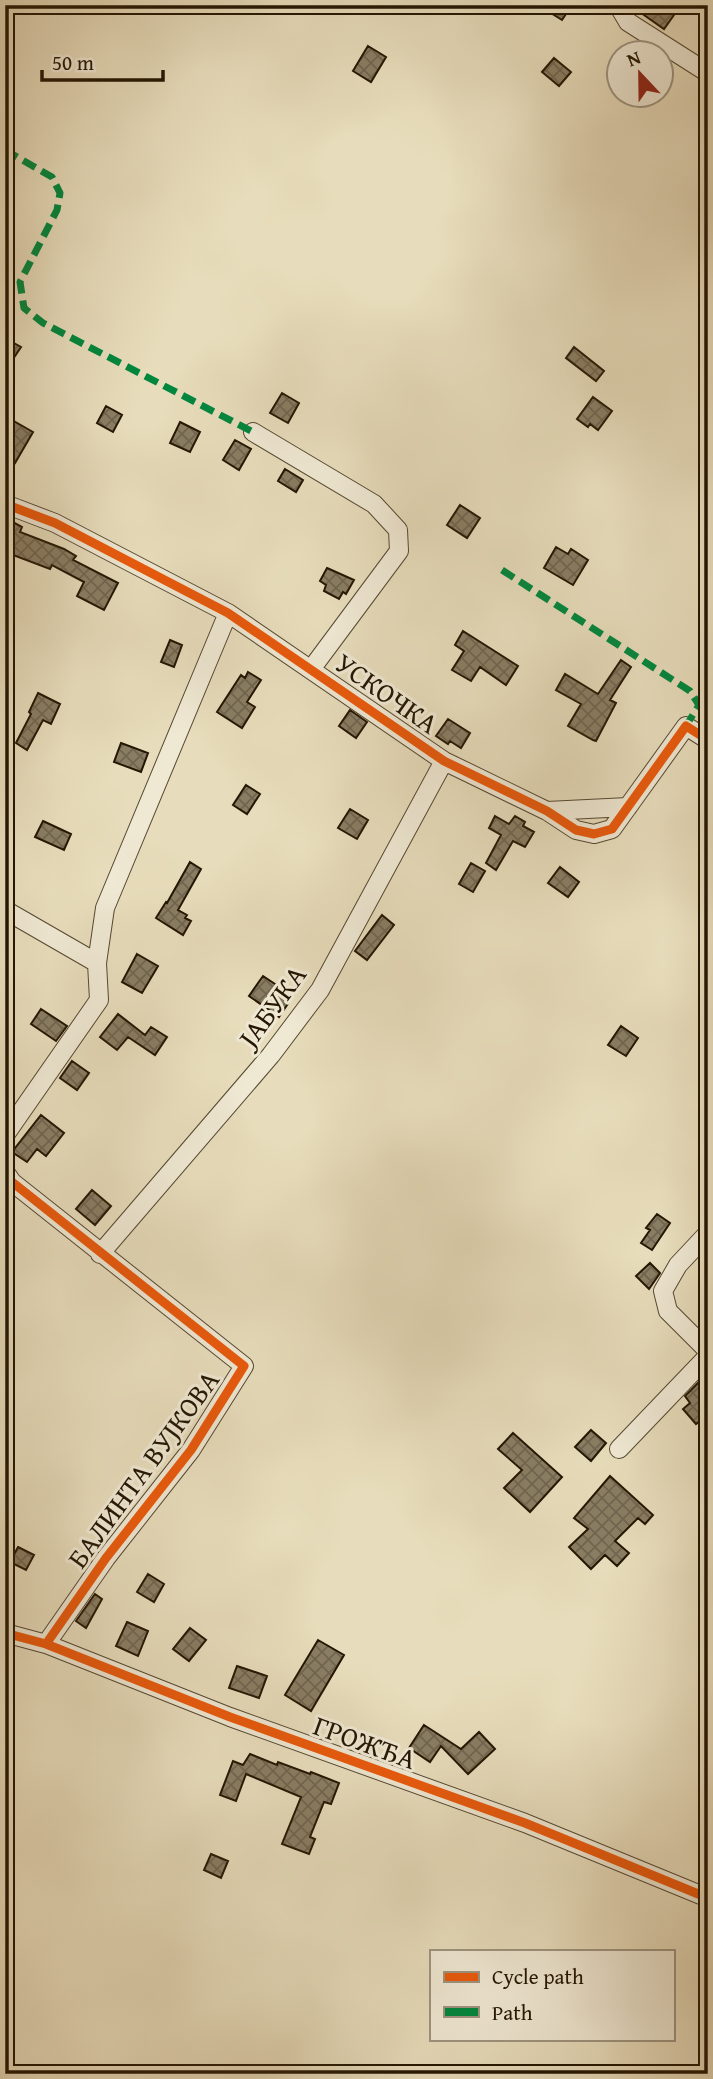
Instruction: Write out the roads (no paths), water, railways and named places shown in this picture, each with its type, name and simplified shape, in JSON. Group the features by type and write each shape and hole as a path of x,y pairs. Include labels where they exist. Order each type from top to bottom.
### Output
{"street":[{"path":"618,5 628,22 708,73"},
{"path":"253,432 374,504 398,530 399,551 312,668"},
{"name":"УСКОЧКА","path":"5,504 55,523 228,613 312,668 444,761 547,811 576,830 594,834 612,829 686,726 708,740"},
{"path":"5,1135 99,1000 97,963 105,908 228,613"},
{"name":"ЈАБУКА","path":"100,1254 271,1055 320,990 444,761"},
{"path":"547,811 628,807"},
{"path":"5,910 97,963"},
{"name":"БАЛИНТА ВУЈКОВА","path":"5,1172 12,1182 100,1254 244,1366 191,1450 106,1558 46,1644"},
{"path":"708,1233 678,1265 663,1291 668,1311 708,1351"},
{"path":"619,1449 708,1356"},
{"name":"ГРОЖЂА","path":"5,1633 46,1644 230,1717 525,1823 708,1898"}]}
